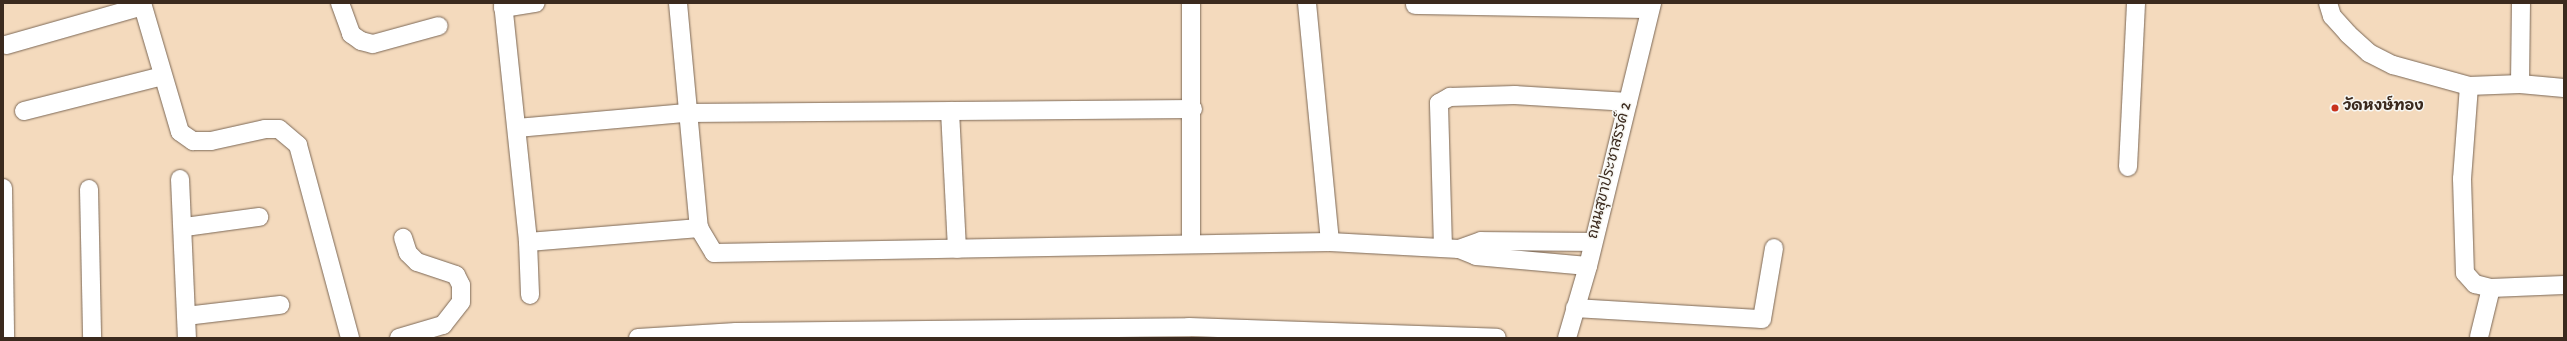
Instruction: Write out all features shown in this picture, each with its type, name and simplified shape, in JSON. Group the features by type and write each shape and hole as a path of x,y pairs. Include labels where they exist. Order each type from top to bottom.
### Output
{"street":[{"path":"340,3 351,34 361,41 373,44 439,26"},
{"path":"530,295 528,242 503,6 536,3"},
{"path":"678,3 686,113 699,228 707,247 724,256 1191,243 1330,242 1451,248 1476,256 1588,266"},
{"path":"1191,3 1193,109 1191,243"},
{"path":"1307,3 1330,242"},
{"path":"2128,167 2136,3"},
{"path":"2328,3 2332,16 2369,53 2393,65 2469,86 2520,84 2564,88"},
{"path":"2520,84 2521,3"},
{"path":"6,45 142,4 162,76 180,132 193,141 278,129 298,145 350,338"},
{"path":"1415,5 1651,6"},
{"name":"ถนนสุขาประชาสรรค์ 2","path":"1567,338 1588,266 1651,6"},
{"path":"24,111 162,76"},
{"path":"2469,86 2462,179 2465,273 2475,284 2490,288 2564,285"},
{"path":"1451,248 1439,103 1450,97 1515,95 1628,102"},
{"path":"516,128 686,113 1193,109"},
{"path":"950,111 957,249"},
{"path":"180,179 185,227 187,338"},
{"path":"3,188 4,338"},
{"path":"89,190 92,338"},
{"path":"185,227 259,217"},
{"path":"528,242 699,228"},
{"path":"399,338 443,325 461,302 461,285 456,275 417,262 408,253 403,238"},
{"path":"1451,248 1481,241 1593,242"},
{"path":"1575,308 1762,319 1774,248"},
{"path":"2479,337 2490,288"},
{"path":"186,316 280,305"},
{"path":"638,338 860,334 1147,333 1497,338"}],"place":[{"name":"วัดหงษ์ทอง","path":"2335,108"}]}
